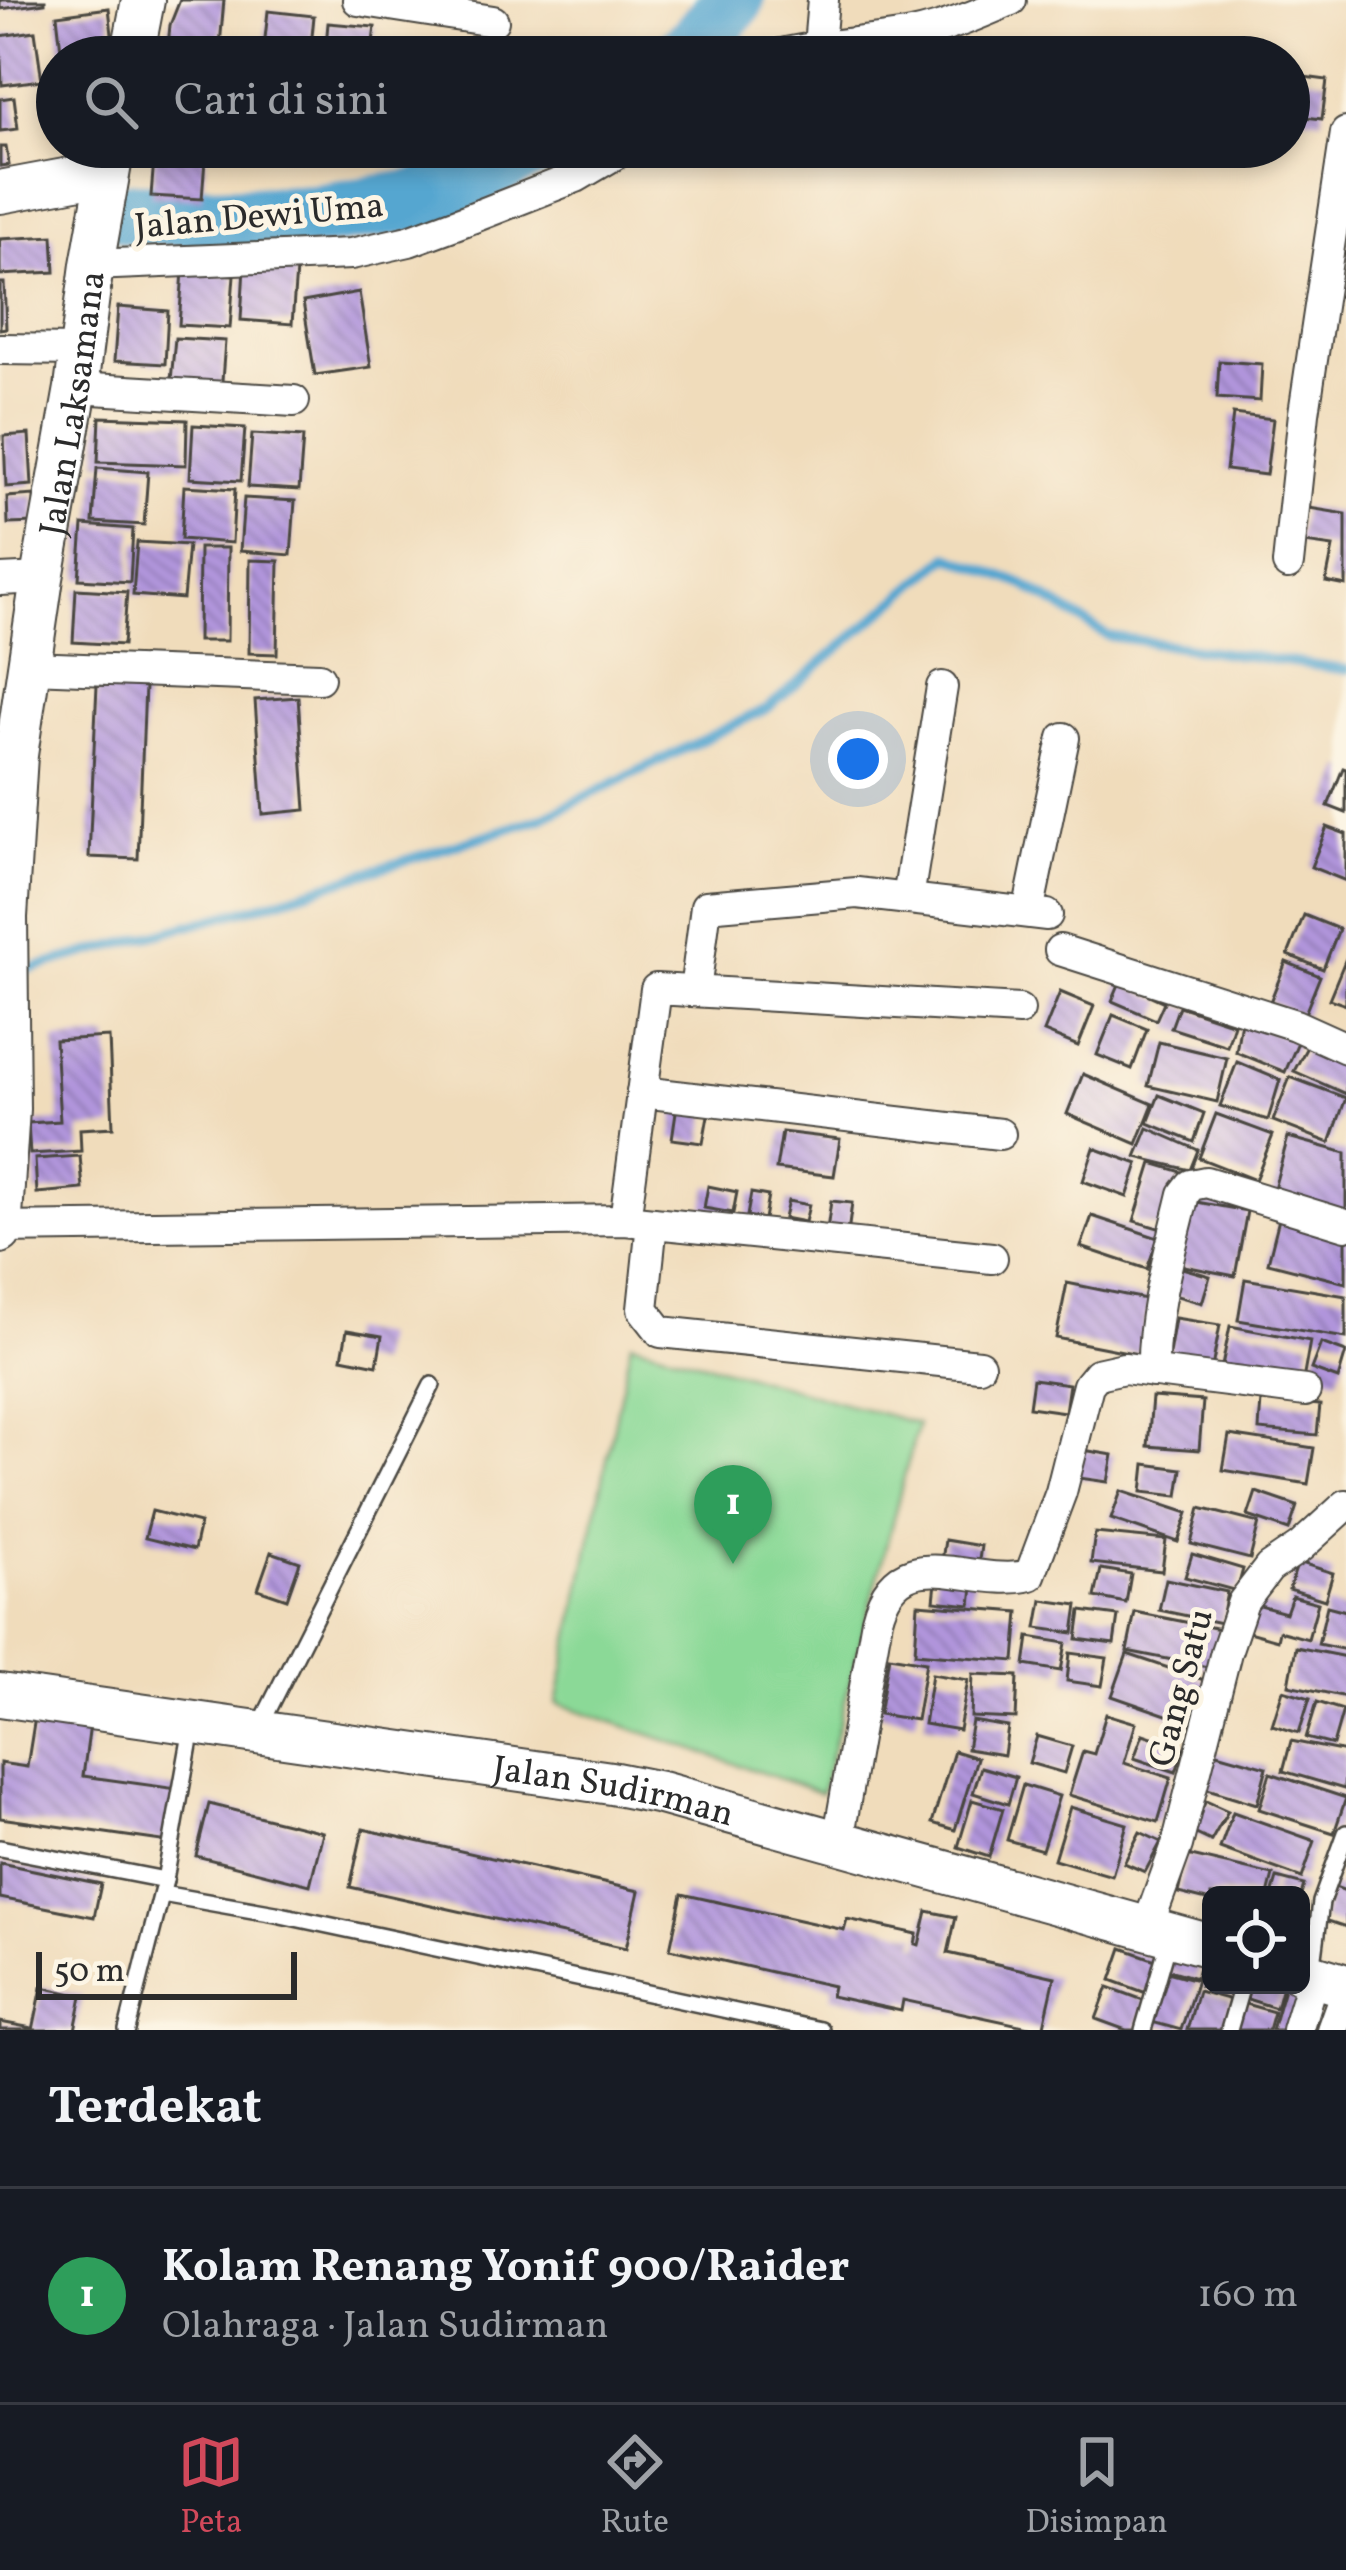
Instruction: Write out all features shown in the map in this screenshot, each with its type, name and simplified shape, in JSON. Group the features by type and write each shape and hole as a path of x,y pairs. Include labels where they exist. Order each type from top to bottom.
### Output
{"main road":[{"path":"136,36 143,0"},
{"path":"0,192 83,168"},
{"name":"Jalan Laksamana","path":"0,1230 8,1109 6,917 16,755 110,168"},
{"name":"Jalan Sudirman","path":"0,1694 661,1793 1176,1936"}],"street":[{"path":"358,0 494,21"},
{"path":"897,36 961,21 1011,0"},
{"path":"1288,564 1304,413 1346,134"},
{"name":"Jalan Dewi Uma","path":"92,265 351,254 409,241 591,168"},
{"path":"0,349 78,369 294,401"},
{"path":"0,580 42,578"},
{"path":"31,667 319,678"},
{"path":"908,898 942,687"},
{"path":"695,991 706,906 856,892 1038,914 1064,738"},
{"path":"1060,950 1273,1017 1346,1048"},
{"path":"979,1365 661,1332 643,1309 638,1221 642,1092 656,988 1019,1010"},
{"path":"642,1092 1000,1134"},
{"path":"1154,1372 1166,1274 1184,1194 1191,1185 1206,1182 1346,1225"},
{"path":"0,1230 638,1221 992,1258"},
{"path":"838,1841 877,1619 890,1588 911,1574 933,1570 1003,1578 1030,1575 1061,1492 1090,1382 1097,1374 1124,1368 1305,1391"},
{"name":"Gang Satu","path":"1176,1936 1177,1845 1243,1602 1268,1568 1346,1505"},
{"path":"1297,2030 1308,1994 1323,1979"},
{"path":"1323,1979 1332,2030"}],"lane":[{"path":"257,1732 432,1385"},
{"path":"127,2030 164,1887 193,1722"},
{"path":"1323,1979 1321,1902 1346,1833"},
{"path":"0,1848 277,1914 821,2030"},
{"path":"1143,2030 1176,1936"},
{"path":"1229,2030 1239,1994"}],"green space":[{"path":"631,1342 918,1424 821,1793 557,1703"}],"building":[{"path":"0,0 45,0 45,3 0,9"},
{"path":"180,0 224,0 221,36 169,36"},
{"path":"109,8 112,36 59,36 57,15"},
{"path":"268,11 314,16 312,36 265,36"},
{"path":"328,23 375,27 374,36 327,36"},
{"path":"35,31 36,81 2,85 0,36"},
{"path":"1310,78 1327,80 1322,119 1310,118"},
{"path":"14,97 18,129 0,131 0,99"},
{"path":"0,147 6,147 9,165 0,166"},
{"path":"153,168 204,168 202,199 151,196"},
{"path":"53,236 55,272 0,275 0,239"},
{"path":"1346,253 1346,297 1337,296"},
{"path":"244,267 296,270 292,324 241,320"},
{"path":"183,271 234,275 230,328 179,325"},
{"path":"0,283 4,283 6,328 0,329"},
{"path":"359,292 371,367 315,375 303,302"},
{"path":"118,307 168,311 165,364 114,361"},
{"path":"175,338 225,341 221,394 170,391"},
{"path":"1219,361 1262,364 1260,401 1217,398"},
{"path":"1233,414 1273,419 1266,475 1226,470"},
{"path":"100,417 187,420 186,465 98,462"},
{"path":"193,425 245,428 241,481 190,478"},
{"path":"29,434 32,485 6,487 4,436"},
{"path":"252,434 303,437 299,490 248,487"},
{"path":"97,468 148,472 144,525 93,522"},
{"path":"184,486 235,489 232,543 181,539"},
{"path":"34,495 35,523 8,524 7,497"},
{"path":"244,498 295,501 291,555 240,551"},
{"path":"1303,507 1346,514 1346,586 1326,582 1333,547 1298,542"},
{"path":"83,525 133,529 130,582 79,579"},
{"path":"137,542 188,545 183,599 133,595"},
{"path":"199,548 228,548 227,641 198,641"},
{"path":"250,560 279,561 277,654 249,653"},
{"path":"76,589 127,592 123,645 73,642"},
{"path":"97,685 145,686 138,859 89,857"},
{"path":"298,697 306,810 263,814 255,700"},
{"path":"1346,769 1346,813 1328,806"},
{"path":"1327,827 1346,834 1346,881 1311,867"},
{"path":"1304,915 1339,929 1323,969 1288,955"},
{"path":"1346,958 1346,1005 1329,999"},
{"path":"1286,962 1320,976 1304,1016 1270,1002"},
{"path":"1120,982 1164,1002 1156,1020 1112,1001"},
{"path":"1060,992 1094,1006 1078,1046 1044,1032"},
{"path":"1179,1006 1234,1024 1227,1046 1171,1028"},
{"path":"1113,1015 1147,1029 1132,1069 1097,1055"},
{"path":"1241,1021 1298,1042 1285,1072 1236,1052"},
{"path":"109,1037 113,1127 80,1129 81,1151 30,1154 28,1123 60,1121 55,1040"},
{"path":"1159,1042 1227,1058 1217,1102 1148,1086"},
{"path":"1308,1045 1346,1060 1346,1094 1294,1071"},
{"path":"1237,1062 1280,1080 1268,1120 1220,1106"},
{"path":"1083,1074 1153,1104 1137,1144 1067,1114"},
{"path":"1290,1077 1346,1098 1330,1143 1273,1121"},
{"path":"1159,1095 1204,1113 1194,1142 1148,1123"},
{"path":"677,1105 709,1110 703,1143 672,1139"},
{"path":"1216,1114 1273,1135 1255,1180 1199,1158"},
{"path":"1148,1128 1198,1150 1190,1170 1136,1157"},
{"path":"782,1132 840,1139 834,1176 776,1169"},
{"path":"1288,1137 1346,1153 1346,1215 1272,1196"},
{"path":"1094,1148 1138,1164 1127,1197 1083,1181"},
{"path":"80,1156 83,1189 37,1193 35,1159"},
{"path":"1152,1163 1182,1172 1165,1230 1134,1221"},
{"path":"708,1186 737,1192 733,1213 704,1208"},
{"path":"751,1193 768,1196 764,1219 747,1216"},
{"path":"788,1201 809,1205 805,1222 784,1218"},
{"path":"831,1201 852,1203 848,1233 827,1230"},
{"path":"1191,1201 1247,1211 1235,1276 1179,1265"},
{"path":"1092,1216 1158,1238 1147,1269 1081,1247"},
{"path":"1279,1219 1346,1236 1346,1283 1268,1263"},
{"path":"1175,1266 1210,1276 1202,1303 1166,1293"},
{"path":"1245,1279 1346,1296 1346,1338 1238,1320"},
{"path":"1067,1283 1150,1300 1138,1354 1056,1338"},
{"path":"1175,1318 1220,1325 1211,1373 1167,1366"},
{"path":"1230,1326 1310,1341 1302,1386 1221,1371"},
{"path":"347,1330 382,1336 377,1365 342,1358"},
{"path":"1321,1343 1346,1352 1338,1379 1311,1369"},
{"path":"1033,1379 1069,1384 1065,1412 1029,1407"},
{"path":"1152,1397 1203,1401 1199,1450 1148,1446"},
{"path":"1261,1400 1320,1405 1317,1435 1259,1430"},
{"path":"1229,1435 1314,1448 1308,1484 1223,1470"},
{"path":"1077,1449 1113,1455 1108,1482 1072,1477"},
{"path":"1145,1464 1182,1469 1178,1496 1142,1492"},
{"path":"1121,1491 1188,1513 1178,1542 1111,1519"},
{"path":"1256,1492 1297,1506 1289,1530 1248,1516"},
{"path":"1200,1508 1259,1523 1250,1559 1191,1544"},
{"path":"152,1511 200,1523 194,1550 145,1538"},
{"path":"1095,1533 1166,1540 1162,1571 1091,1563"},
{"path":"945,1540 981,1546 977,1574 941,1568"},
{"path":"271,1552 300,1562 287,1599 258,1589"},
{"path":"1192,1554 1243,1569 1237,1591 1185,1577"},
{"path":"1298,1562 1333,1573 1325,1600 1289,1589"},
{"path":"1101,1569 1131,1574 1126,1603 1095,1597"},
{"path":"937,1573 974,1577 971,1605 934,1601"},
{"path":"1166,1579 1227,1592 1221,1623 1159,1610"},
{"path":"1292,1596 1318,1603 1308,1639 1279,1631 1277,1640 1241,1630 1249,1603 1286,1613"},
{"path":"1042,1600 1078,1605 1074,1633 1037,1628"},
{"path":"918,1604 1019,1612 1015,1661 915,1653"},
{"path":"1327,1606 1346,1611 1346,1650 1318,1644"},
{"path":"1081,1611 1118,1616 1114,1644 1077,1639"},
{"path":"1135,1612 1220,1629 1213,1668 1127,1651"},
{"path":"1029,1637 1066,1643 1061,1671 1025,1665"},
{"path":"1296,1647 1346,1657 1346,1697 1289,1685"},
{"path":"1070,1653 1107,1658 1102,1686 1067,1681"},
{"path":"1127,1654 1207,1681 1192,1724 1112,1696"},
{"path":"889,1656 926,1662 916,1720 879,1714"},
{"path":"932,1674 968,1680 959,1730 924,1724"},
{"path":"973,1674 1018,1676 1016,1719 971,1717"},
{"path":"1283,1690 1310,1698 1299,1733 1272,1725"},
{"path":"1317,1702 1343,1710 1333,1745 1306,1738"},
{"path":"1106,1714 1136,1723 1124,1763 1171,1778 1158,1822 1069,1795 1083,1751 1094,1754"},
{"path":"35,1717 90,1725 83,1776 177,1789 169,1842 0,1818 0,1763 27,1767"},
{"path":"972,1721 1008,1727 1004,1755 967,1749"},
{"path":"1143,1734 1184,1748 1176,1772 1134,1758"},
{"path":"1037,1736 1072,1746 1064,1773 1029,1763"},
{"path":"1291,1741 1346,1752 1344,1789 1283,1771"},
{"path":"954,1751 977,1758 955,1830 932,1823"},
{"path":"1214,1752 1267,1767 1257,1804 1204,1788"},
{"path":"981,1767 1016,1777 1008,1804 973,1793"},
{"path":"1270,1773 1346,1798 1334,1833 1259,1809"},
{"path":"1023,1785 1059,1796 1042,1850 1007,1840"},
{"path":"972,1800 1003,1809 989,1857 958,1847"},
{"path":"1206,1801 1228,1811 1211,1841 1190,1831"},
{"path":"209,1804 323,1832 310,1885 196,1856"},
{"path":"1070,1807 1127,1824 1112,1876 1054,1859"},
{"path":"1233,1812 1315,1841 1302,1878 1220,1848"},
{"path":"363,1829 639,1891 626,1948 350,1887"},
{"path":"1140,1832 1161,1842 1145,1872 1124,1863"},
{"path":"1187,1855 1273,1875 1270,1886 1202,1886 1202,1899 1178,1893"},
{"path":"0,1863 101,1884 94,1917 0,1898"},
{"path":"1277,1878 1304,1885 1304,1886 1275,1886"},
{"path":"1332,1886 1346,1891 1346,1927 1322,1919"},
{"path":"682,1894 844,1930 847,1919 917,1934 915,1944 919,1945 927,1911 956,1917 948,1953 1055,1977 1043,2030 903,2000 901,2011 831,1996 833,1986 670,1949"},
{"path":"1169,1946 1202,1956 1196,1978 1163,1968"},
{"path":"1122,1948 1161,1962 1149,1994 1111,1980"},
{"path":"1164,1971 1197,1980 1181,2030 1148,2021"},
{"path":"42,1987 82,1996 75,2030 33,2030"},
{"path":"1108,1987 1146,2001 1136,2030 1096,2019"},
{"path":"1198,1991 1231,2000 1222,2030 1187,2030"},
{"path":"1245,1994 1280,1994 1276,2008 1244,1998"},
{"path":"1282,1994 1302,1994 1287,2030 1272,2030"},
{"path":"1242,2003 1274,2012 1269,2030 1234,2030"},
{"path":"0,2022 32,2028 32,2030 0,2030"}],"waterway":[{"path":"703,36 733,0"},
{"path":"131,213 313,216 419,200 487,168"},
{"path":"15,973 255,907 542,818 768,708 949,556 1024,585 1108,636 1346,670"}],"place":[{"name":"Kolam Renang Yonif 900/Raider","path":"733,1564"}]}
